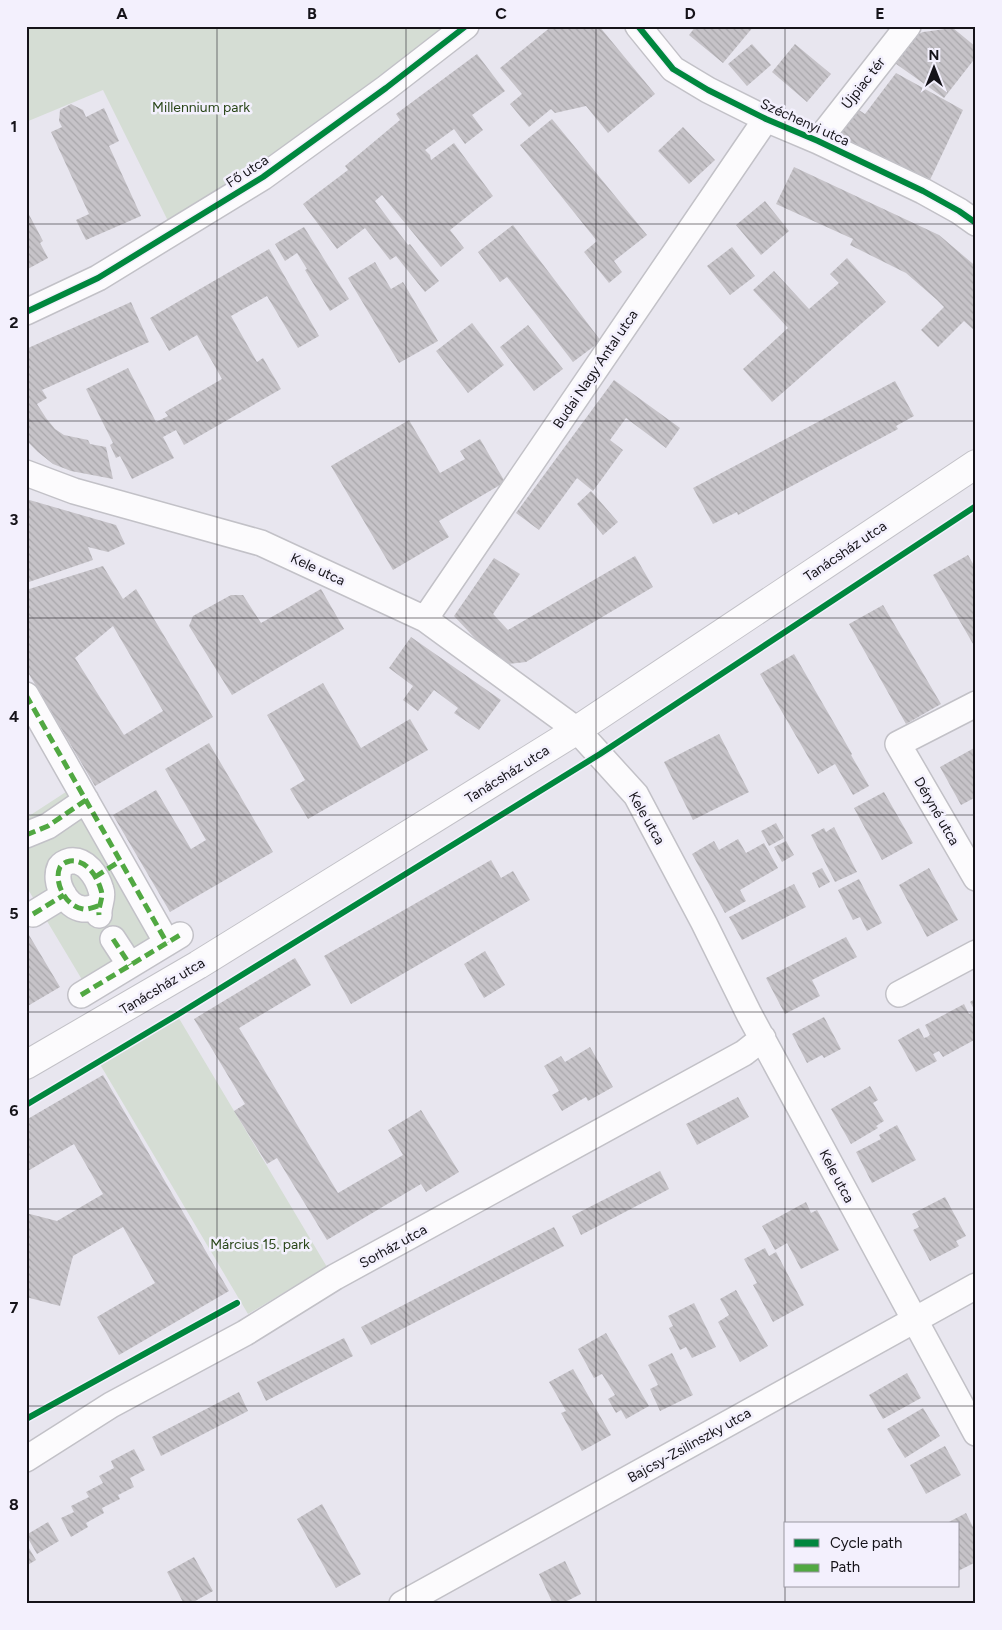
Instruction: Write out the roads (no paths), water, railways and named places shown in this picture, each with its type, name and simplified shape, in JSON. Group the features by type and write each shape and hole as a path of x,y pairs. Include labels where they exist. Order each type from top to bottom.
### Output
{"main road":[{"name":"Tanácsház utca","path":"26,1065 198,965 577,730 976,464"}],"street":[{"name":"Fő utca","path":"26,312 98,278 263,177 386,88 466,26"},
{"name":"Széchenyi utca","path":"638,26 674,69 708,90 766,119 818,141 923,191 958,210 976,223"},
{"name":"Újpiac tér","path":"818,141 908,26"},
{"name":"Budai Nagy Antal utca","path":"425,619 766,119"},
{"name":"Kele utca","path":"26,473 74,491 261,543 425,619 577,730 636,795 763,1038 976,1433"},
{"path":"26,695 120,861 174,939 81,995"},
{"name":"Déryné utca","path":"976,704 898,744 976,878"},
{"path":"26,835 48,826 86,800"},
{"path":"71,861 80,861 88,867 102,890 102,899 98,911 76,906 64,895 58,879 59,869 63,863 71,861"},
{"path":"95,877 120,861"},
{"path":"34,914 64,895"},
{"path":"113,938 130,965"},
{"path":"899,994 976,952"},
{"name":"Sorház utca","path":"26,1459 111,1405 245,1333 335,1277 744,1053 763,1038"},
{"name":"Bajcsy-Zsilinszky utca","path":"402,1604 976,1286"}],"park label":[{"name":"Millennium park","path":"201,107"},
{"name":"Március 15. park","path":"260,1244"}]}
